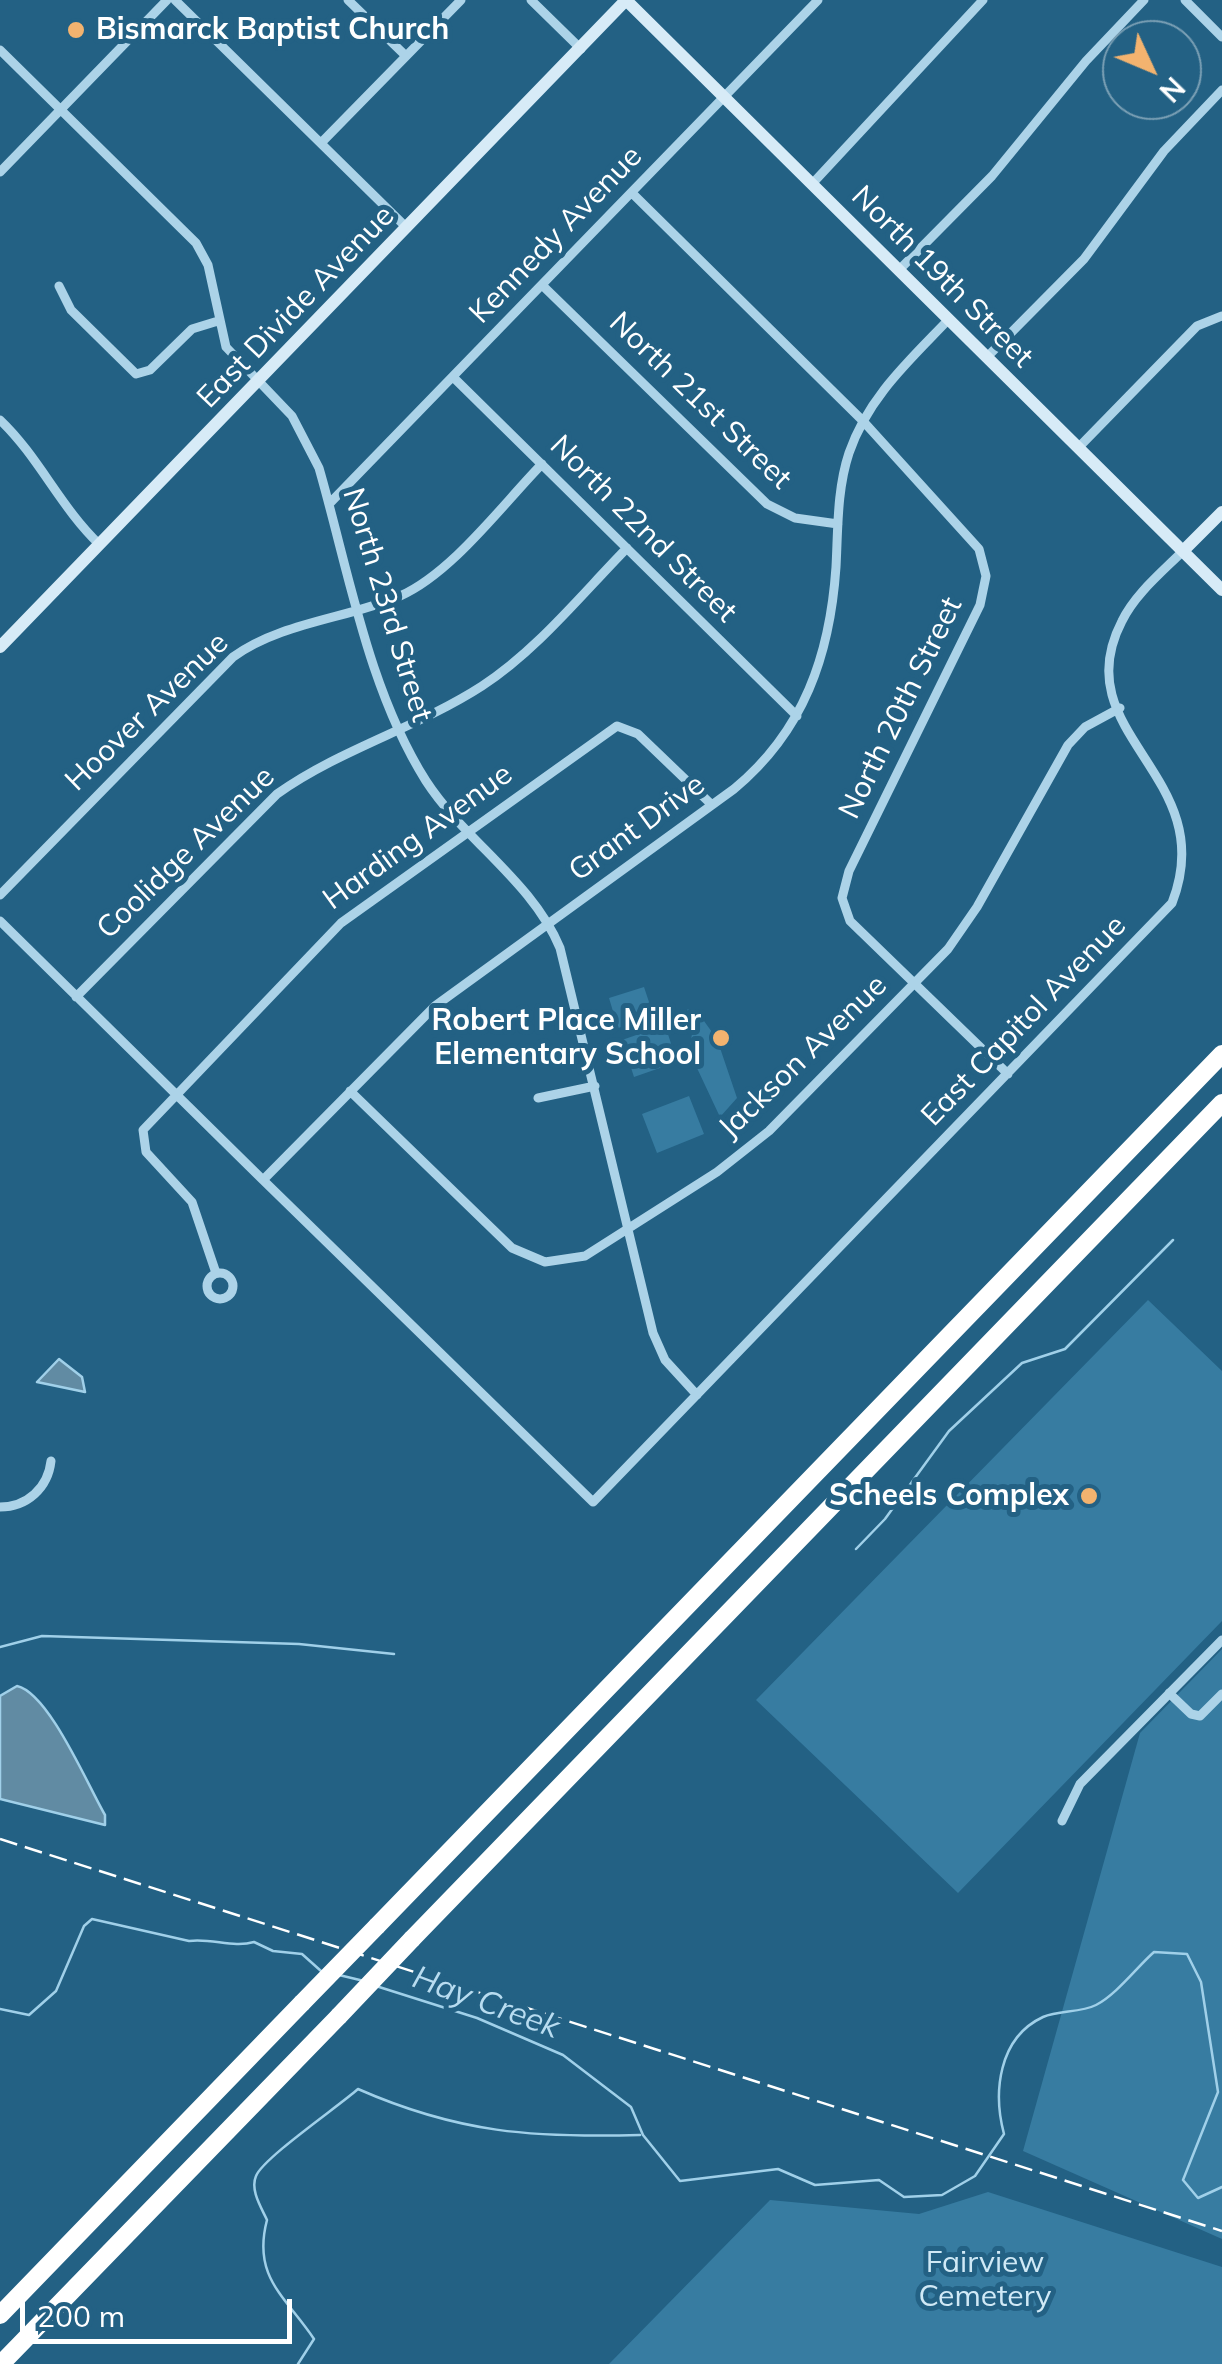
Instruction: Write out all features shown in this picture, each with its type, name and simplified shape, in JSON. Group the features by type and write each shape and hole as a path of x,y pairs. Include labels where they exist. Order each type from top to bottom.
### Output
{"highway":[{"path":"0,2315 1222,1054"},
{"path":"0,2364 1222,1103"}],"street":[{"path":"1,168 166,0"},
{"path":"175,0 407,228"},
{"path":"348,0 406,56"},
{"path":"321,143 460,0"},
{"path":"531,0 581,49"},
{"name":"East Divide Avenue","path":"0,648 626,0"},
{"name":"North 19th Street","path":"626,0 1222,590"},
{"name":"Kennedy Avenue","path":"329,504 818,0"},
{"path":"812,184 983,0"},
{"path":"899,270 1000,168 1079,68 1144,0"},
{"path":"1185,0 1222,37"},
{"name":"North 23rd Street","path":"0,50 196,243 210,272 218,322 231,354 304,434 398,729 432,790 548,923 567,969 656,1342 670,1368 696,1394"},
{"path":"987,357 1101,239 1164,151 1222,90"},
{"name":"North 20th Street","path":"632,192 863,421 973,541 985,566 980,604 843,890 850,921 1008,1074"},
{"name":"North 21st Street","path":"542,284 767,504 804,521 838,524"},
{"path":"59,286 71,310 136,374 150,370 192,329 218,322"},
{"path":"1078,447 1198,326 1222,316"},
{"name":"Grant Drive","path":"263,1180 436,1006 712,805 764,762 798,716 827,643 846,465 863,421 888,383 949,320"},
{"name":"North 22nd Street","path":"453,377 798,716"},
{"path":"0,420 44,472 74,520 100,544"},
{"name":"Hoover Avenue","path":"0,894 233,657 283,633 400,596 429,578 542,464"},
{"name":"East Capitol Avenue","path":"263,1180 593,1502 1165,912 1186,871 1190,833 1183,802 1120,708 1111,669 1118,629 1137,598 1222,512"},
{"name":"Coolidge Avenue","path":"76,996 262,806 310,773 465,696 510,665 627,548"},
{"name":"Jackson Avenue","path":"350,1090 522,1254 544,1262 565,1262 585,1256 769,1131 915,984 971,918 1068,745 1085,727 1120,708"},
{"name":"Harding Avenue","path":"216,1274 192,1202 143,1145 146,1124 330,933 617,726 638,734 712,805"},
{"path":"0,921 263,1180"},
{"path":"538,1098 595,1086"},
{"path":"0,1507 30,1498 46,1481 51,1461"},
{"path":"1062,1821 1080,1784 1222,1640"},
{"path":"1170,1693 1191,1714 1200,1716 1222,1694"}],"green space":[{"path":"644,987 654,1017 618,1028 609,998"},
{"path":"688,1009 704,1021 717,1039 737,1098 720,1117 689,1051 692,1034 681,1018"},
{"path":"665,1025 677,1062 634,1077 622,1040"},
{"path":"689,1096 704,1134 657,1153 642,1114"},
{"name":"Scheels Complex","path":"1148,1300 1222,1371 1222,1621 958,1893 756,1700"},
{"path":"1222,1649 1222,2239 1023,2151 1140,1733"},
{"name":"Fairview Cemetery","path":"988,2192 1222,2267 1222,2364 609,2364 770,2200 919,2214"}],"shaded area":[{"path":"59,1359 82,1377 85,1392 37,1382"},
{"path":"17,1686 29,1692 54,1722 105,1815 105,1825 0,1799 0,1696"}],"waterway":[{"path":"856,1549 885,1519 949,1431 1022,1363 1065,1349 1173,1240"},
{"path":"0,1647 42,1636 299,1644 394,1654"},
{"name":"Hay Creek","path":"0,2009 29,2015 56,1991 84,1926 92,1919 189,1941 254,1942 273,1951 302,1954 321,1971"},
{"name":"Hay Creek","path":"376,1986 477,2018 563,2055 631,2107 643,2135 680,2181 778,2169 815,2185 879,2180 904,2197 942,2195 975,2176 1004,2134 999,2101 1002,2068 1016,2038 1028,2026 1049,2015 1096,2005 1154,1952 1187,1954 1201,1982 1218,2092 1183,2180 1198,2198 1222,2187"},
{"name":"Hay Creek","path":"339,1975 364,1981"},
{"path":"298,2364 314,2339 268,2271 264,2257 267,2220 254,2187 256,2176 272,2157 358,2089 429,2115 496,2130 640,2135"}],"railway":[{"path":"0,1839 1222,2231"}],"place":[{"name":"Bismarck Baptist Church","path":"76,30"},
{"name":"Robert Place Miller Elementary School","path":"721,1038"},
{"name":"Scheels Complex","path":"1089,1496"}]}
